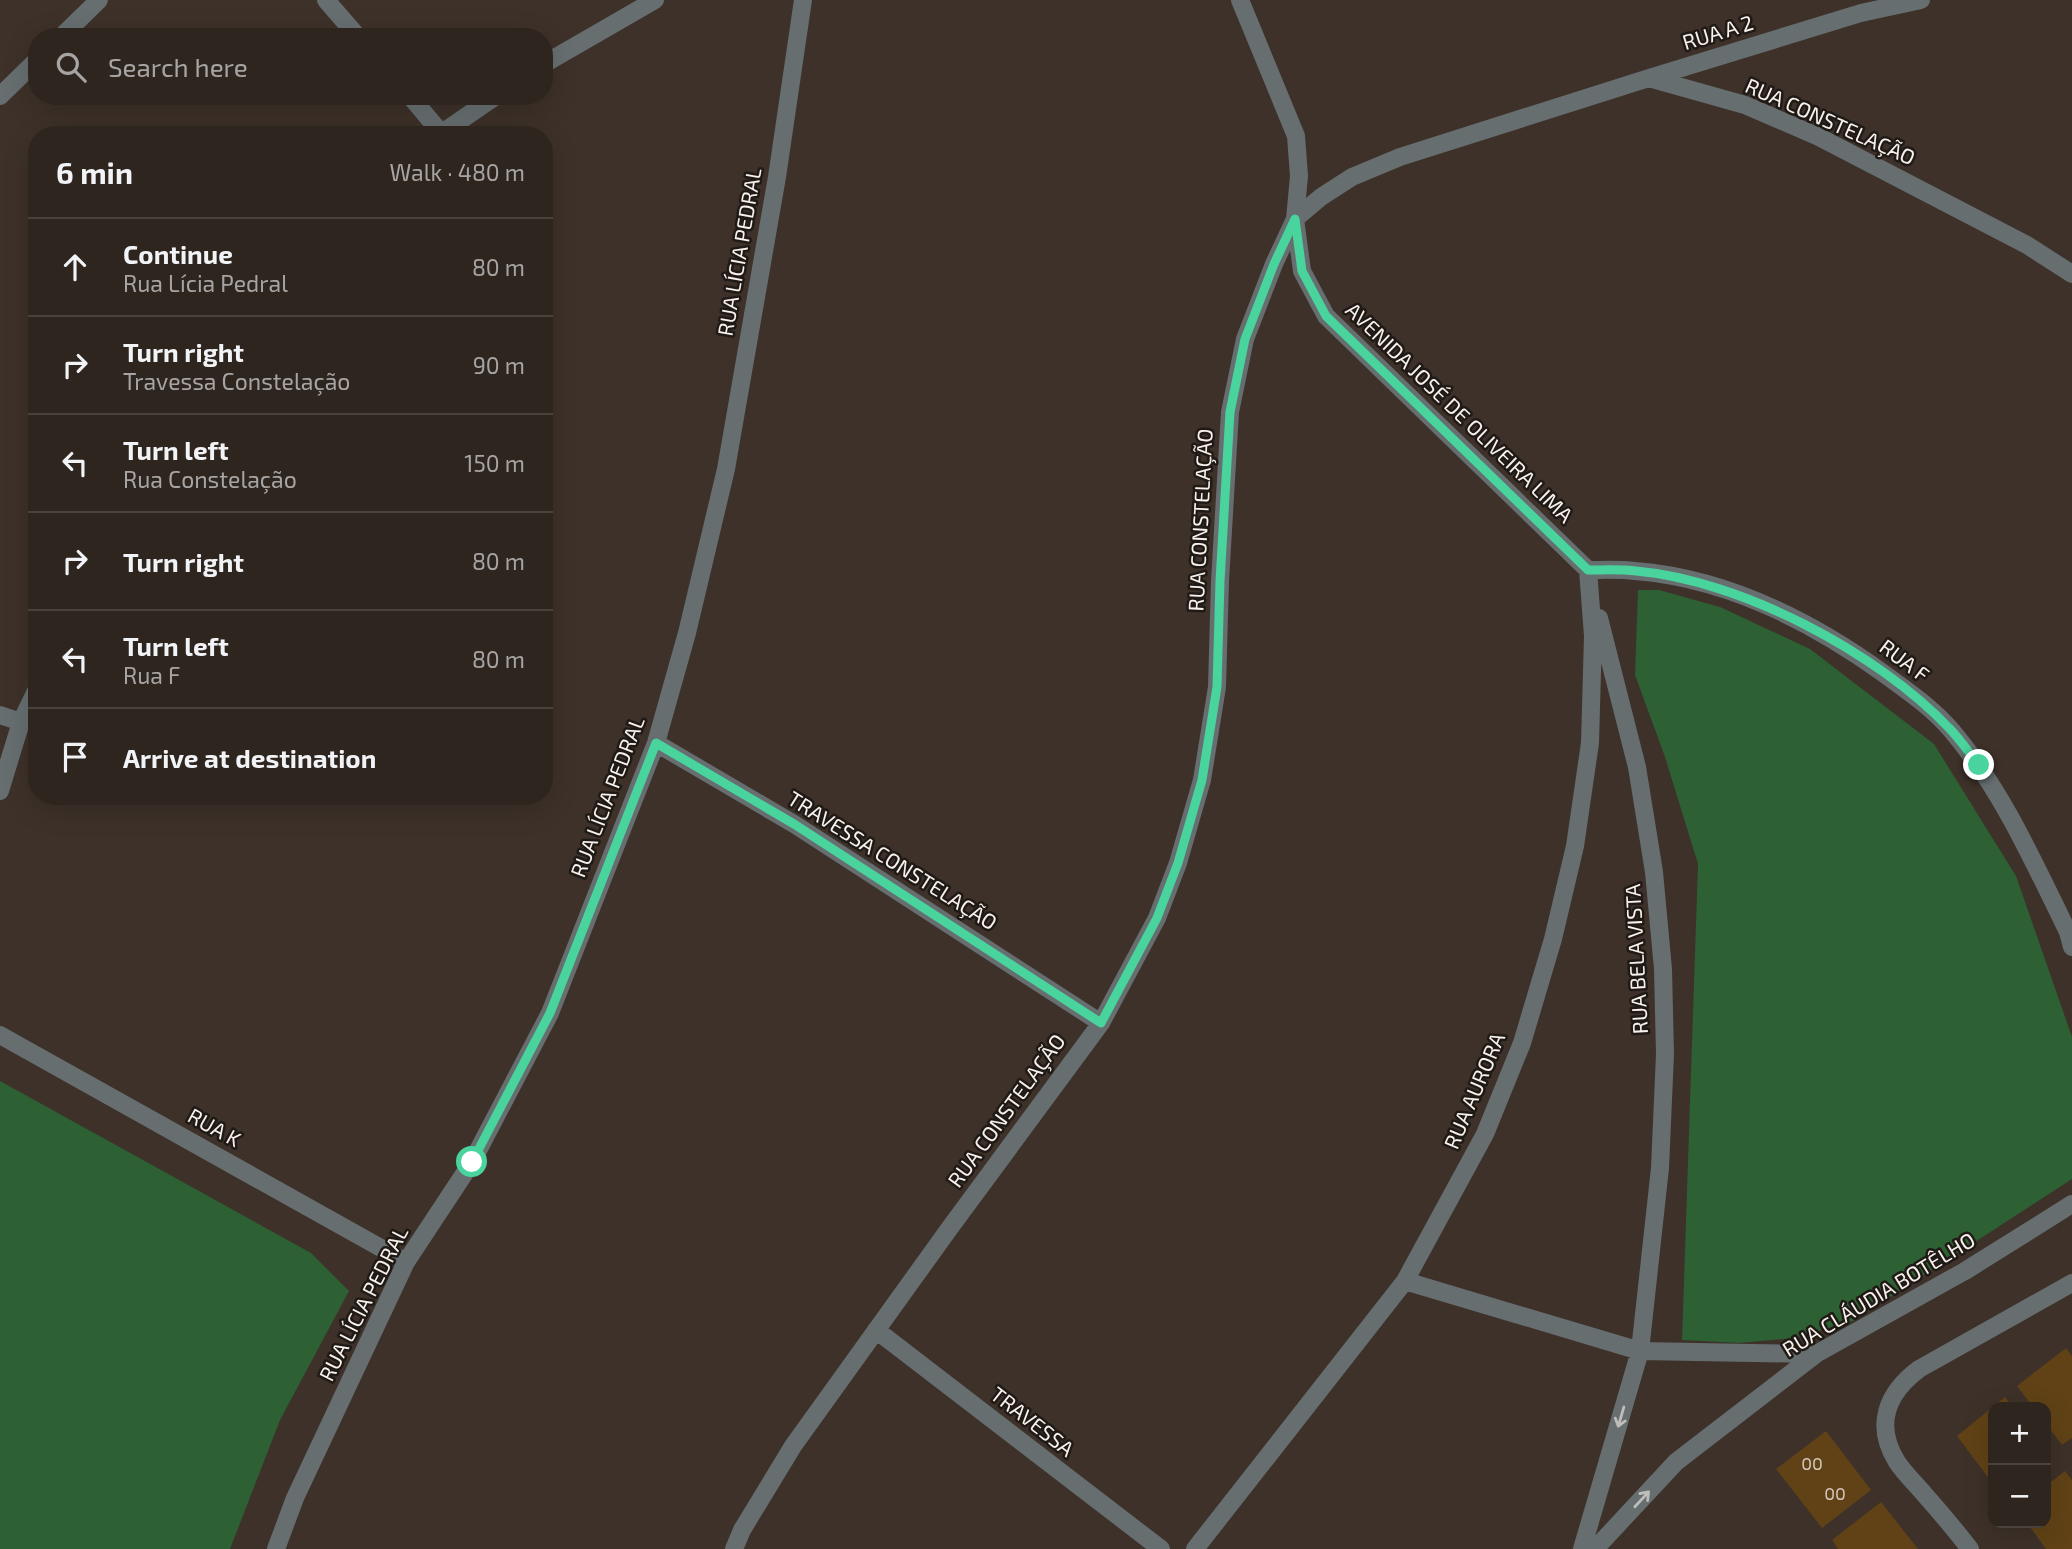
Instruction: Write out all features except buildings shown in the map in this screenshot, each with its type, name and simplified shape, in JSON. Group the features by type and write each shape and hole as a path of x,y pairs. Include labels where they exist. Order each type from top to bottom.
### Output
{"street":[{"path":"70,28 99,0"},
{"path":"326,0 350,28"},
{"path":"553,59 655,0"},
{"name":"RUA LÍCIA PEDRAL","path":"276,1549 295,1497 406,1262 472,1162 550,1013 656,743 687,633 726,469 777,177 803,0"},
{"name":"AVENIDA JOSÉ DE OLIVEIRA LIMA","path":"1240,0 1296,136 1299,176 1295,219 1302,271 1326,316 1588,570"},
{"name":"RUA A 2","path":"1649,78 1861,13 1921,0"},
{"path":"0,96 28,69"},
{"name":"RUA CONSTELAÇÃO","path":"734,1549 742,1530 793,1446 1101,1023 1157,918 1178,863 1202,780 1217,687 1230,412 1245,339 1295,219 1321,197 1352,177 1400,157 1649,78 1745,105 1819,137 1990,225 2072,274"},
{"path":"417,105 434,126"},
{"path":"452,126 483,105"},
{"name":"RUA F","path":"1588,570 1635,570 1685,579 1735,593 1796,620 1858,656 1910,692 1950,728 1979,765 2024,841 2068,932 2072,947"},
{"name":"RUA AURORA","path":"1195,1549 1405,1281 1485,1134 1522,1043 1553,939 1575,846 1590,744 1592,636 1588,570"},
{"name":"RUA BELA VISTA","path":"1582,1549 1640,1351 1660,1168 1665,1054 1663,969 1654,872 1637,767 1588,570"},
{"path":"0,791 28,708"},
{"path":"0,715 21,722"},
{"name":"TRAVESSA CONSTELAÇÃO","path":"656,743 794,824 1101,1023"},
{"name":"RUA K","path":"0,1035 406,1262"},
{"name":"RUA CLÁUDIA BOTÊLHO","path":"1595,1549 1676,1462 1816,1354 1965,1271 2072,1204"},
{"path":"1405,1281 1640,1351 1816,1354"},
{"path":"1970,1549 1897,1462 1885,1434 1886,1415 1892,1397 1904,1380 1919,1368 2072,1283"},
{"name":"TRAVESSA","path":"876,1330 1161,1549"}],"green space":[{"path":"1638,590 1659,590 1720,607 1810,649 1934,744 2016,876 2072,1037 2072,1179 1853,1321 1794,1338 1739,1343 1682,1340 1698,864 1665,757 1635,675"},
{"path":"0,1081 311,1253 349,1291 280,1420 230,1549 0,1549"}],"route":[{"path":"472,1162 550,1013 656,743 794,824 1101,1023 1157,918 1178,863 1202,780 1217,687 1230,412 1245,339 1295,219 1302,271 1326,316 1588,570 1635,570 1685,579 1735,593 1796,620 1858,656 1910,692 1950,728 1979,765"}]}
